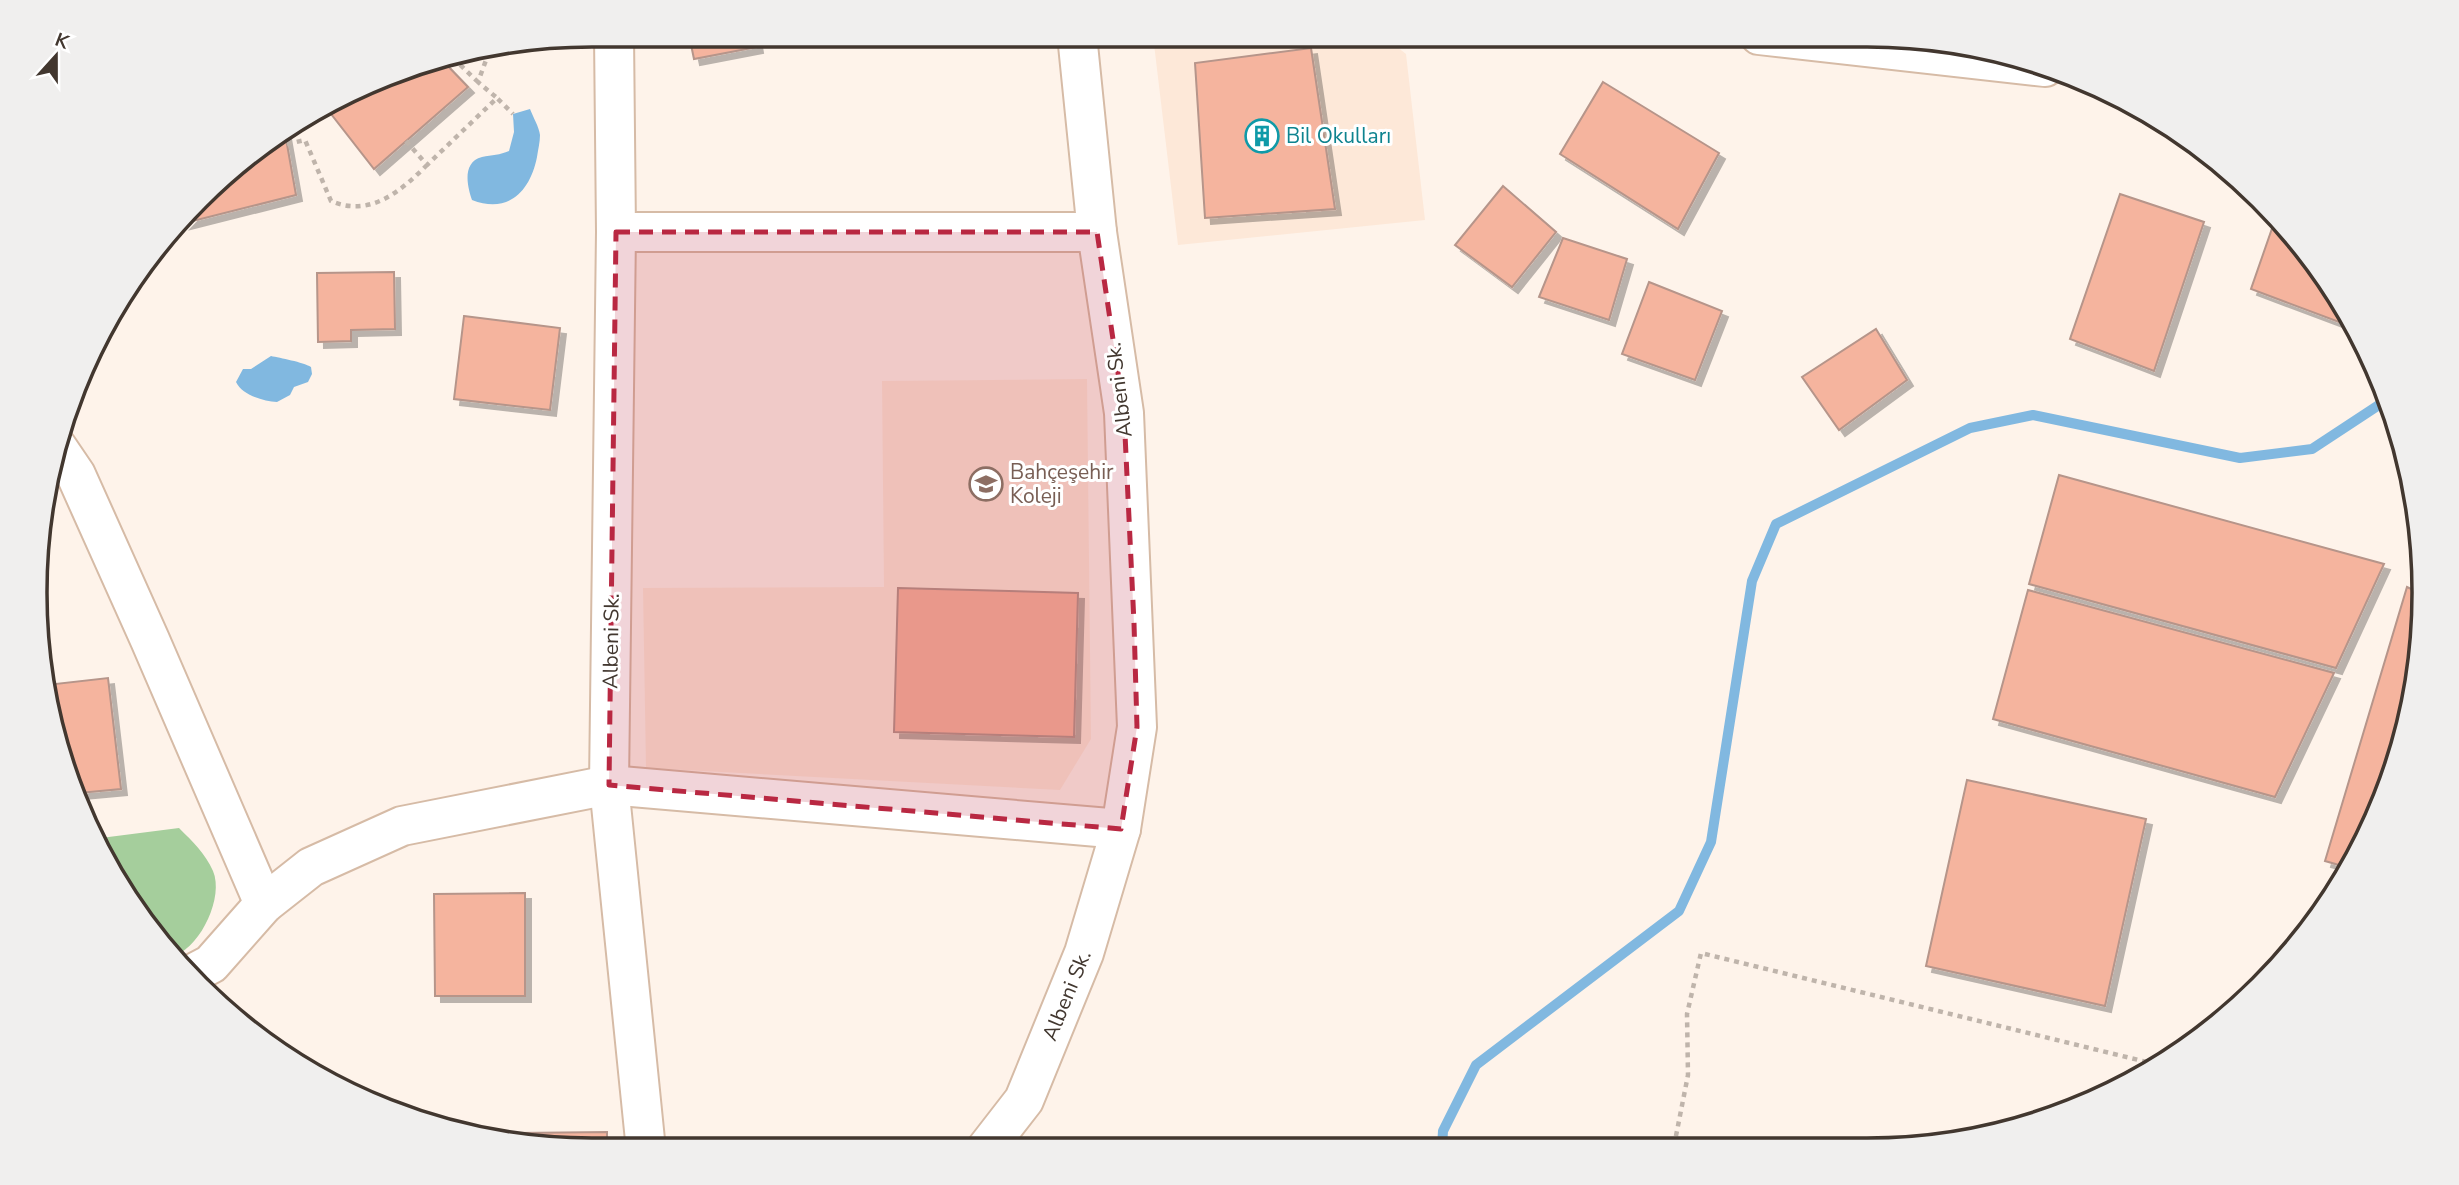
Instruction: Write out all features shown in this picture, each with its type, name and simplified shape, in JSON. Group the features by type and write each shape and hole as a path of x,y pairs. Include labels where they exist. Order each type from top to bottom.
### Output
{"street":[{"name":"Albeni Sk.","path":"614,47 616,232 609,785 645,1138"},
{"name":"Albeni Sk.","path":"995,1138 1024,1100 1084,953 1121,829 1138,727 1124,413 1097,232 1078,47"},
{"path":"1866,47 1981,60"},
{"path":"616,232 1097,232"},
{"path":"64,458 76,475 264,904"},
{"path":"200,970 211,964 264,904 311,867 402,827 609,785 1121,829"}],"path":[{"path":"478,82 487,58"},
{"path":"459,64 513,114"},
{"path":"287,144 305,140 331,201 345,207 369,204 391,197 497,98"},
{"path":"406,141 427,165"},
{"path":"1676,1138 1688,1075 1687,1014 1701,953 2145,1061"}],"highlighted area":[{"path":"616,232 1097,232 1124,413 1134,623 1137,727 1121,829 609,785"}],"shaded area":[{"path":"1154,47 1397,47 1406,54 1425,220 1178,245"},
{"name":"Bahçeşehir Koleji","path":"1087,379 1091,739 1060,790 646,768 643,588 884,587 882,381"}],"green space":[{"path":"179,828 198,848 213,871 215,894 202,931 185,950 182,951 139,895 105,837"}],"water":[{"path":"530,109 540,135 534,169 523,190 507,202 485,204 472,200 468,182 471,164 482,157 509,151 514,132 513,114"},
{"path":"271,356 307,365 311,367 312,374 308,382 294,387 290,395 277,402 248,394 236,382 243,369 251,369"}],"building":[{"path":"692,47 757,47 694,59"},
{"name":"Bil Okulları","path":"1311,48 1335,209 1205,218 1195,63"},
{"path":"448,67 468,87 374,169 331,114 384,89"},
{"path":"1603,82 1719,153 1678,229 1560,154"},
{"path":"287,142 296,195 194,221 233,183"},
{"path":"1503,186 1556,232 1512,287 1455,245"},
{"path":"2120,194 2204,222 2154,371 2070,339"},
{"path":"2272,229 2299,261 2340,323 2251,289"},
{"path":"1563,238 1627,259 1609,320 1539,297"},
{"path":"394,272 395,329 351,330 351,341 318,342 317,273"},
{"path":"1649,282 1722,311 1695,380 1622,354"},
{"path":"464,316 560,328 550,410 454,399"},
{"path":"1876,329 1907,380 1839,430 1802,377"},
{"path":"2059,475 2384,564 2336,668 2029,584"},
{"path":"2407,587 2412,592 2407,664 2383,768 2356,834 2339,865 2325,861"},
{"path":"898,588 1078,593 1074,737 894,732"},
{"path":"2028,590 2334,673 2275,797 1993,719"},
{"path":"108,678 121,789 86,792 66,734 55,684"},
{"path":"1967,780 2146,819 2105,1006 1926,966"},
{"path":"525,893 525,996 435,996 434,894"},
{"path":"607,1132 607,1138 557,1137 521,1133"}],"waterway":[{"path":"1443,1138 1443,1131 1476,1065 1679,911 1711,842 1752,581 1776,524 1970,428 2033,415 2240,458 2312,449 2378,405"}],"place":[{"name":"Bil Okulları","path":"1262,136"},
{"name":"Bahçeşehir Koleji","path":"986,484"}]}
